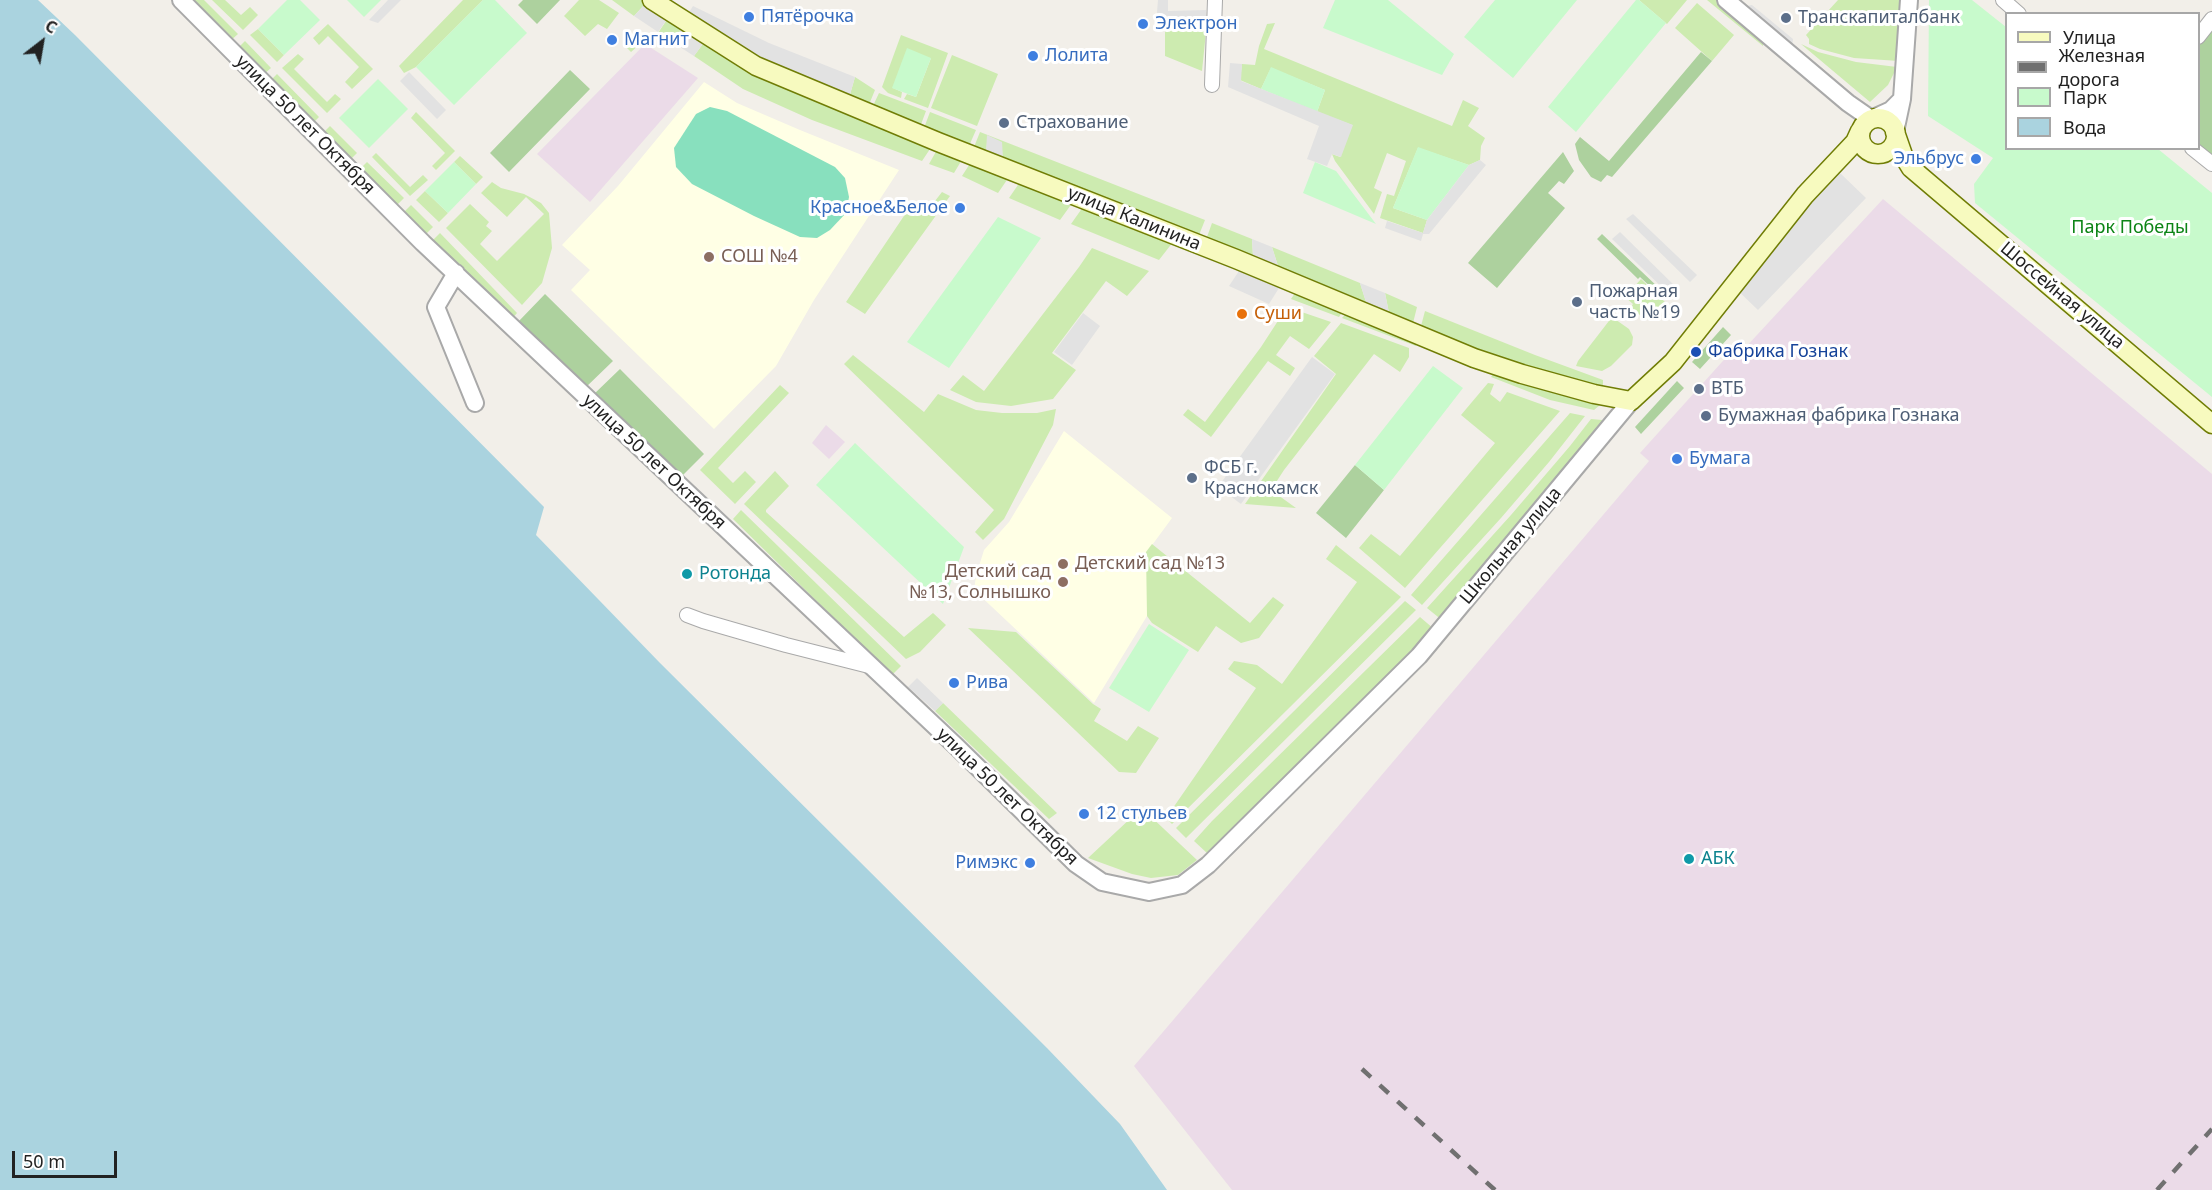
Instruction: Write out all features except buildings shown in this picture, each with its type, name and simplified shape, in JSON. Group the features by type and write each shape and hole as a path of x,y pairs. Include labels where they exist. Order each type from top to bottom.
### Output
{"main road":[{"name":"улица Калинина","path":"652,0 756,66 939,142 1236,259 1474,358 1594,394 1631,401"},
{"path":"1883,119 1888,122 1911,168 1869,151 1861,143 1866,125 1883,119"},
{"name":"Школьная улица","path":"1631,401 1673,362 1805,195 1855,142 1866,125"},
{"path":"1839,160 1887,151 1894,142 1895,132"},
{"name":"Шоссейная улица","path":"1911,168 2212,424"}],"street":[{"name":"улица 50 лет Октября","path":"181,0 372,193 956,746 1076,864 1102,882 1149,892"},
{"path":"1212,85 1215,0"},
{"path":"1726,0 1848,103 1866,125 1891,110 1902,99"},
{"path":"1895,132 1902,99 1909,0"},
{"path":"2003,0 2017,12"},
{"path":"2200,36 2212,19"},
{"path":"2194,150 2212,164"},
{"path":"456,273 436,307 475,403"},
{"name":"Школьная улица","path":"1149,892 1182,885 1208,865 1419,656 1631,401"},
{"path":"687,615 786,645 869,666"}],"shaded area":[{"path":"388,0 401,0 378,23 369,20"},
{"path":"1158,0 1168,0 1168,11 1206,10 1207,22 1166,24 1160,29 1156,24"},
{"path":"646,3 668,18 658,32 634,16"},
{"path":"1752,5 1793,39 1792,49 1742,7"},
{"path":"693,6 769,43 855,77 849,98 757,60 686,17"},
{"path":"683,27 705,41 694,56 672,42"},
{"path":"645,44 698,78 590,202 537,154"},
{"path":"1230,63 1242,64 1241,81 1353,125 1341,157 1332,154 1327,166 1307,159 1319,126 1228,87"},
{"path":"409,72 446,110 437,119 400,81"},
{"name":"СОШ №4","path":"704,82 737,103 899,170 814,300 776,366 714,429 571,290 590,270 562,245 618,186"},
{"path":"987,135 1002,142 1003,158 986,152"},
{"path":"1480,160 1486,165 1429,234 1423,234 1421,241 1385,228 1387,221 1423,233 1427,220 1469,165"},
{"path":"1840,173 1866,198 1758,310 1732,285"},
{"path":"1883,199 2212,474 2212,1190 1232,1190 1134,1066 1649,461 1640,453 1740,342 1744,349"},
{"path":"1633,214 1697,275 1690,282 1626,219"},
{"path":"1620,232 1678,289 1672,297 1612,239"},
{"path":"1252,239 1272,247 1278,266 1253,256"},
{"path":"1239,271 1279,288 1269,304 1229,286"},
{"path":"1360,283 1385,293 1389,313 1366,302"},
{"path":"1083,313 1100,326 1072,365 1054,352"},
{"path":"1312,357 1335,374 1241,504 1218,487"},
{"path":"826,425 845,442 829,459 812,443"},
{"name":"Детский сад №13","path":"1064,431 1172,518 1147,552 1147,616 1094,703 974,590 984,550 1009,522"},
{"path":"917,678 943,703 935,711 908,687"}],"green space":[{"path":"188,0 204,0 238,34 229,42"},
{"path":"212,0 225,0 241,15 250,7 258,15 243,30"},
{"path":"287,0 300,0 320,20 284,55 258,29"},
{"path":"347,0 381,0 364,17"},
{"path":"463,0 483,0 416,67 404,73 399,66"},
{"path":"483,0 495,0 527,33 454,105 416,67"},
{"path":"523,0 560,0 537,24 518,5"},
{"path":"579,0 599,0 619,13 607,29 598,24 585,36 564,16"},
{"path":"612,0 642,0 646,3 634,16"},
{"path":"1335,0 1388,0 1454,54 1442,75 1323,28"},
{"path":"1495,0 1577,0 1513,78 1464,37"},
{"path":"1636,0 1639,0 1666,23 1576,132 1548,107"},
{"path":"1639,0 1687,0 1667,24"},
{"path":"1707,0 1718,0 1763,37 1763,46"},
{"path":"1838,0 1906,0 1899,61 1854,58 1809,44 1806,35"},
{"name":"Парк Победы","path":"1929,0 1972,0 2005,26 2005,150 2159,150 2212,193 2212,397 1975,203 1974,184 1993,158 1928,116"},
{"path":"1697,3 1734,35 1712,61 1675,28"},
{"path":"668,18 683,27 672,42 658,33"},
{"path":"1207,22 1202,71 1165,56 1165,24"},
{"path":"1275,23 1264,49 1452,126 1463,100 1479,108 1468,126 1485,138 1481,146 1480,160 1469,165 1418,148 1393,208 1427,220 1423,233 1380,218 1387,194 1394,196 1406,161 1387,153 1374,188 1382,192 1374,214 1335,161 1332,154 1340,157 1352,125 1317,112 1325,90 1271,68 1261,89 1240,80 1242,64 1255,65 1267,24"},
{"path":"328,24 373,69 352,89 345,82 359,67 328,36 319,45 313,38"},
{"path":"2212,28 2212,157 2200,147 2200,42"},
{"path":"258,29 284,55 277,62 250,35"},
{"path":"637,30 647,38 631,52 623,44"},
{"path":"901,35 948,53 928,108 904,99 907,94 916,97 931,58 893,88 902,92 901,98 888,93 882,87"},
{"path":"245,41 271,68 263,75 237,49"},
{"path":"705,41 932,146 922,161 812,120 743,89 694,56"},
{"path":"1801,44 1818,52 1856,62 1897,67 1888,85 1870,102"},
{"path":"907,48 931,58 916,97 892,88"},
{"path":"1701,52 1712,61 1612,177 1607,175 1601,182 1591,177 1579,160 1575,144 1580,137 1609,161"},
{"path":"298,54 304,59 294,69 327,102 335,94 341,99 327,113 282,68"},
{"path":"952,55 998,74 977,126 931,108"},
{"path":"1271,67 1325,90 1317,112 1261,89"},
{"path":"570,70 590,89 509,172 490,153"},
{"path":"277,74 319,117 312,124 270,81"},
{"path":"855,77 875,90 868,107 849,98"},
{"path":"378,79 408,109 369,148 339,118"},
{"path":"879,93 926,111 920,127 872,108"},
{"path":"710,107 727,111 835,167 845,178 849,197 846,213 830,230 817,238 800,237 692,184 676,167 674,148 696,114"},
{"path":"416,112 455,151 436,170 432,166 445,153 411,118"},
{"path":"930,112 976,130 969,146 924,128"},
{"path":"330,126 357,153 349,161 322,134"},
{"path":"980,132 1205,220 1199,235 1003,158 988,136 986,152 974,147"},
{"path":"1418,147 1469,165 1427,220 1393,208"},
{"path":"938,148 963,158 954,173 929,164"},
{"path":"1563,152 1574,171 1564,184 1559,181 1548,193 1565,208 1497,288 1468,263"},
{"path":"376,153 410,187 423,175 428,180 410,196 372,157"},
{"path":"460,156 483,177 476,184 454,162"},
{"path":"367,162 404,198 395,207 359,170"},
{"path":"454,162 476,184 448,213 425,191"},
{"path":"971,162 1009,177 998,193 962,176"},
{"path":"1315,162 1336,171 1376,224 1303,193"},
{"path":"492,182 501,188 524,194 541,203 549,213 552,248 542,283 522,305 446,228 470,204 489,222 486,226 492,231 480,244 497,261 544,214 526,197 507,217 481,193"},
{"path":"1020,182 1073,202 1060,220 1009,198"},
{"path":"425,191 448,213 439,222 416,200"},
{"path":"942,192 950,196 865,314 846,302 910,207 924,215"},
{"path":"411,205 433,227 425,235 403,213"},
{"path":"1083,207 1173,242 1159,260 1071,224"},
{"path":"998,217 1041,238 949,368 907,342"},
{"path":"1212,223 1252,239 1253,256 1207,237"},
{"path":"440,233 517,313 512,319 432,241"},
{"path":"1602,234 1660,289 1657,293 1640,277 1638,279 1597,239"},
{"path":"1272,247 1360,283 1366,302 1278,266"},
{"path":"1092,248 1149,271 1127,296 1106,281 1052,353 1076,370 1053,399 1011,406 976,402 950,390 963,375 984,391"},
{"path":"1641,279 1667,304 1652,321 1641,316 1631,307 1633,304 1625,297"},
{"path":"1299,287 1346,307 1339,317 1291,299"},
{"path":"1385,293 1417,307 1413,323 1389,313"},
{"path":"545,294 613,361 584,389 518,322"},
{"path":"1287,307 1331,322 1309,349 1290,336 1276,355 1295,368 1290,376 1268,361 1211,437 1183,415 1188,409 1205,422 1261,347"},
{"path":"1350,309 1416,337 1416,346 1342,318"},
{"path":"1425,311 1603,380 1603,386 1595,386 1509,363 1421,326"},
{"path":"1612,317 1629,329 1633,337 1632,345 1611,366 1602,371 1576,366 1578,361"},
{"path":"1341,323 1409,348 1409,357 1400,372 1374,354 1284,470 1271,490 1296,508 1245,504 1336,374 1314,356"},
{"path":"1723,327 1731,335 1700,369 1692,362"},
{"path":"853,355 924,412 938,394 976,410 1037,413 1056,409 1053,425 1004,519 983,540 975,532 994,510 844,364"},
{"path":"1433,366 1463,388 1384,490 1355,465"},
{"path":"620,369 704,454 679,479 593,395"},
{"path":"1496,370 1606,400 1594,410 1550,400 1491,377"},
{"path":"1677,381 1684,388 1641,434 1635,427"},
{"path":"1488,383 1494,384 1490,394 1500,402 1507,392 1560,411 1405,588 1359,548 1371,534 1400,556 1495,443 1461,415"},
{"path":"780,385 789,393 718,468 733,483 745,471 756,482 735,504 700,470"},
{"path":"1570,413 1585,416 1501,518 1422,605 1411,595"},
{"path":"1591,419 1602,420 1607,424 1443,621 1427,608 1511,515"},
{"path":"855,443 964,547 943,604 816,485"},
{"path":"1355,465 1384,490 1346,538 1316,513"},
{"path":"775,471 789,486 766,512 904,637 933,613 946,625 920,652 906,659 744,504"},
{"path":"741,510 901,666 892,675 733,519"},
{"path":"1152,544 1250,623 1273,597 1284,605 1259,638 1241,643 1216,626 1198,652 1152,623 1147,616 1146,552"},
{"path":"1336,545 1401,597 1172,824 1166,818 1256,688 1228,669 1234,661 1257,665 1282,684 1357,582 1326,559"},
{"path":"1405,601 1416,610 1186,838 1176,828"},
{"path":"1420,617 1434,629 1351,716 1208,854 1194,841 1212,821"},
{"path":"1149,624 1189,650 1149,712 1109,688"},
{"path":"968,628 1016,632 1101,709 1094,721 1127,741 1138,726 1159,738 1136,773 1119,772"},
{"path":"943,703 1057,813 1049,819 935,711"},
{"path":"1147,813 1197,860 1178,875 1151,878 1132,874 1088,858 1132,817"}],"water":[{"path":"0,0 38,0 544,507 536,535 660,663 1047,1048 1120,1124 1167,1190 0,1190"}],"railway":[{"path":"1362,1069 1495,1190"},
{"path":"2157,1190 2212,1129"}],"place":[{"name":"Пятёрочка","path":"749,17"},
{"name":"Транскапиталбанк","path":"1786,18"},
{"name":"Электрон","path":"1143,24"},
{"name":"Магнит","path":"612,40"},
{"name":"Лолита","path":"1033,56"},
{"name":"Страхование","path":"1004,123"},
{"name":"Эльбрус","path":"1976,159"},
{"name":"Красное&Белое","path":"960,208"},
{"name":"СОШ №4","path":"709,257"},
{"name":"Пожарная часть №19","path":"1577,302"},
{"name":"Суши","path":"1242,314"},
{"name":"Фабрика Гознак","path":"1696,352"},
{"name":"ВТБ","path":"1699,389"},
{"name":"Бумажная фабрика Гознака","path":"1706,416"},
{"name":"Бумага","path":"1677,459"},
{"name":"ФСБ г. Краснокамск","path":"1192,478"},
{"name":"Детский сад №13","path":"1063,564"},
{"name":"Ротонда","path":"687,574"},
{"name":"Детский сад №13, Солнышко","path":"1063,582"},
{"name":"Рива","path":"954,683"},
{"name":"12 стульев","path":"1084,814"},
{"name":"АБК","path":"1689,859"},
{"name":"Римэкс","path":"1030,863"}]}
